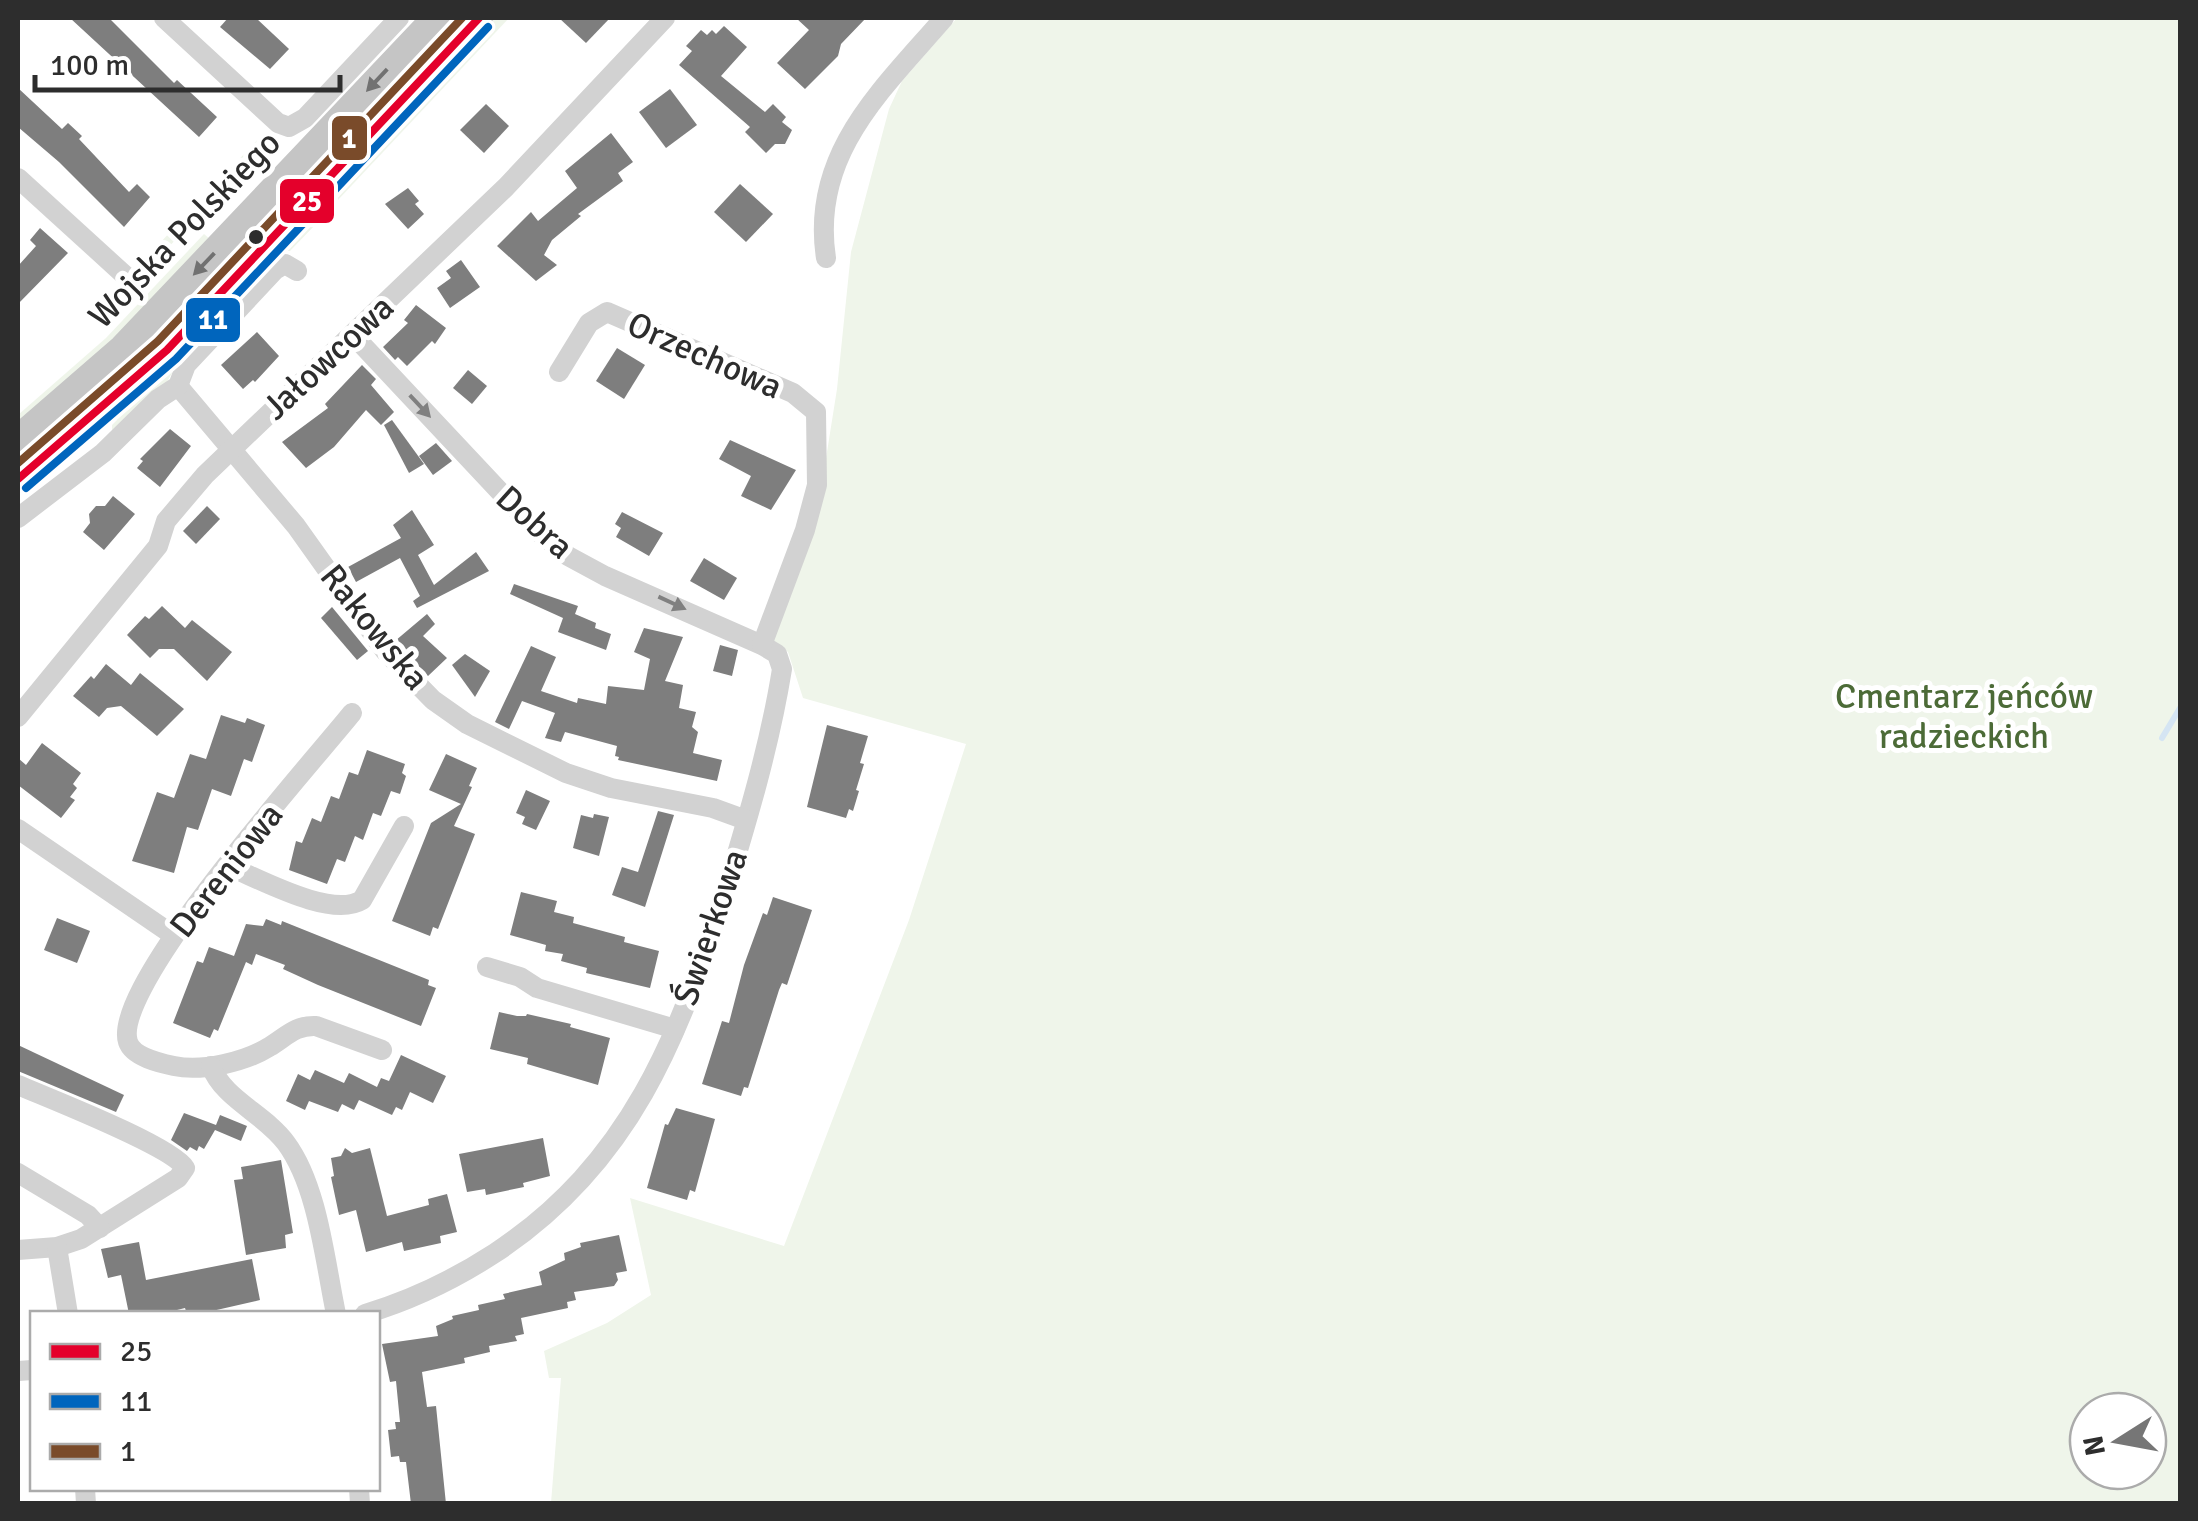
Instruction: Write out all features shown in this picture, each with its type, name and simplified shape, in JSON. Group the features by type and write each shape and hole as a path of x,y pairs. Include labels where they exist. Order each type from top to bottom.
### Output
{"main road":[{"name":"Wojska Polskiego","path":"18,439 123,348 436,18"},
{"name":"Wojska Polskiego","path":"18,479 167,350 479,18"}],"street":[{"name":"Wojska Polskiego","path":"164,18 278,123 287,126 305,118 399,18"},
{"name":"Jałowcowa","path":"18,717 158,546 176,506 557,136 666,18"},
{"path":"826,258 825,198 841,150 886,83 944,18"},
{"path":"20,185 130,280"},
{"path":"18,518 104,454 158,399 178,386 186,364 274,270 285,264 297,270"},
{"name":"Orzechowa","path":"559,372 589,323 607,312 792,393 816,412 817,485 805,530 762,644"},
{"name":"Dobra","path":"353,335 536,530 568,556 762,644"},
{"name":"Rakowska","path":"178,386 296,526 398,666 454,714 531,758 589,781 713,808 746,820"},
{"name":"Świerkowa","path":"373,1311 476,1266 556,1208 612,1146 660,1064 719,909 760,772 782,669 776,654 762,644"},
{"name":"Dereniowa","path":"211,1066 171,1066 134,1051 128,1042 127,1028 132,1011 172,935 352,713"},
{"path":"228,866 317,901 352,906 362,900 404,826"},
{"path":"18,828 172,935"},
{"path":"487,968 520,976 537,988 675,1029"},
{"path":"335,1311 298,1160 269,1124 225,1088 211,1066 268,1049 305,1025 382,1050"},
{"path":"18,1085 150,1144 182,1161 185,1168 178,1178 81,1240 57,1248 18,1250"},
{"path":"18,1173 88,1215 100,1228"},
{"path":"57,1248 68,1311"}],"green space":[{"path":"495,18 509,18 337,201 330,194"},
{"name":"Cmentarz jeńców radzieckich","path":"957,18 2180,18 2180,1503 551,1503 561,1378 549,1378 544,1351 607,1323 651,1295 630,1198 784,1246 909,920 966,744 803,698 788,652 773,640 817,515 837,389 851,252 889,109 902,81"},
{"path":"265,132 264,146 146,271 139,265"},
{"path":"291,189 297,196 180,321 18,465 18,453 106,377"},
{"path":"314,211 317,223 290,251 284,251 178,362 167,382 112,432 117,420 113,414"},
{"path":"204,234 212,241 147,310 18,423 18,415 106,338"}],"building":[{"path":"70,18 109,18 174,83 177,80 217,117 199,137"},
{"path":"228,18 256,18 289,49 270,69 220,27"},
{"path":"559,18 610,18 586,43"},
{"path":"796,18 866,18 841,44 838,56 805,89 777,63 809,30"},
{"path":"724,26 747,47 721,76 765,112 773,104 786,117 782,122 792,130 785,144 775,144 766,153 745,132 750,127 679,65 692,51 686,46 701,30 707,35 712,30 716,34"},
{"path":"18,88 62,129 68,123 82,136 79,139 129,192 137,184 150,197 124,227 18,127"},
{"path":"670,89 697,125 666,148 639,112"},
{"path":"486,104 509,126 484,153 460,130"},
{"path":"611,133 633,162 618,173 623,181 578,214 581,216 552,240 544,255 557,265 536,281 497,246 531,212 538,221 577,188 565,171"},
{"path":"740,184 773,214 746,242 714,212"},
{"path":"408,188 424,214 408,229 385,204"},
{"path":"40,228 68,253 18,304 18,266 36,246 30,240"},
{"path":"461,260 480,287 450,308 437,288 451,278 446,271"},
{"path":"416,305 446,328 435,344 432,341 407,366 383,347 408,323 404,320"},
{"path":"257,332 279,356 243,389 221,365"},
{"path":"617,348 645,365 624,399 596,381"},
{"path":"362,365 376,379 371,385 394,412 381,425 366,410 334,447 306,468 282,442 328,408 325,404"},
{"path":"468,370 487,386 472,404 453,388"},
{"path":"392,420 424,464 409,473 384,425"},
{"path":"170,429 191,446 160,487 137,468 143,461 140,459"},
{"path":"730,440 796,470 771,510 741,496 751,476 719,459"},
{"path":"436,443 452,461 433,475 419,456"},
{"path":"113,496 135,514 104,550 83,532 90,523 89,514 96,506 105,506"},
{"path":"207,506 220,519 196,544 183,531"},
{"path":"412,510 434,545 418,555 434,585 476,552 489,571 417,608 413,601 420,596 400,558 356,582 348,567 401,538 393,525"},
{"path":"622,512 663,533 649,556 616,537 621,528 615,524"},
{"path":"704,558 737,578 724,600 690,581"},
{"path":"514,584 578,606 575,614 611,634 606,650 558,632 563,618 510,594"},
{"path":"162,606 185,628 192,620 232,652 207,681 174,649 159,649 150,658 127,635 145,616 149,619"},
{"path":"332,607 368,651 357,660 321,618"},
{"path":"427,614 435,624 423,636 447,658 428,676 395,641"},
{"path":"644,628 683,637 665,681 683,685 679,708 696,712 692,727 698,732 693,753 722,760 717,781 618,760 617,746 565,732 561,742 545,738 555,713 522,701 509,729 495,722 531,646 556,657 541,691 577,703 578,698 606,704 608,686 644,690 650,659 634,652"},
{"path":"720,645 738,650 732,676 713,671"},
{"path":"465,654 490,671 475,697 452,665"},
{"path":"106,664 131,685 140,673 184,709 157,736 121,706 107,708 99,717 73,696"},
{"path":"221,715 265,725 252,762 244,759 231,796 212,789 198,830 187,827 174,873 132,861 157,792 174,798 190,754 206,759"},
{"path":"827,725 868,736 860,763 864,764 856,790 859,791 853,811 849,809 846,818 807,807"},
{"path":"42,743 81,773 70,797 75,800 61,818 18,785 18,758 26,765"},
{"path":"367,750 405,764 400,794 391,791 381,816 373,813 363,840 355,836 345,862 337,859 327,884 289,870 296,841 302,843 312,818 321,822 331,796 339,799 349,772 358,775"},
{"path":"446,754 477,768 454,826 475,834 438,929 433,927 430,936 392,921 431,823 461,804 429,790"},
{"path":"526,790 550,801 536,830 522,824 525,817 516,813"},
{"path":"658,811 674,815 645,907 612,895 622,867 638,872"},
{"path":"594,814 609,817 599,856 573,848 581,815 593,818"},
{"path":"521,892 557,901 554,912 574,917 573,923 659,951 650,988 586,973 587,968 561,961 563,954 545,951 546,945 510,935"},
{"path":"773,897 812,910 787,985 782,983 779,990 748,1088 744,1087 741,1096 702,1084 722,1021 729,1023 763,913 767,915"},
{"path":"57,918 90,931 77,963 44,950"},
{"path":"266,919 281,925 282,921 429,980 428,985 436,988 421,1026 318,985 283,969 285,965 256,954 252,965 246,962 218,1031 214,1029 210,1038 173,1023 197,961 203,963 209,947 234,956 246,924 263,926"},
{"path":"499,1012 571,1024 570,1027 610,1038 598,1085 527,1064 528,1058 490,1049"},
{"path":"18,1045 124,1095 116,1112 18,1071"},
{"path":"401,1055 446,1076 433,1103 410,1092 402,1110 396,1107 392,1115 359,1100 354,1110 342,1104 338,1112 309,1101 305,1110 286,1101 298,1074 310,1080 315,1070 344,1083 349,1073 377,1087 381,1078 389,1081"},
{"path":"676,1108 715,1119 695,1192 690,1190 687,1200 647,1188 665,1124 668,1125"},
{"path":"184,1113 216,1125 220,1115 247,1126 241,1141 215,1130 204,1149 190,1147 187,1151 171,1140"},
{"path":"543,1138 550,1176 523,1183 524,1187 486,1195 485,1189 467,1192 459,1154"},
{"path":"345,1148 352,1153 370,1148 387,1216 429,1205 428,1199 447,1194 457,1232 440,1236 441,1243 404,1251 402,1242 366,1252 356,1210 339,1215 331,1177 331,1158 341,1156"},
{"path":"281,1160 293,1233 285,1235 286,1248 246,1255 234,1180 243,1179 241,1167"},
{"path":"619,1235 627,1271 616,1273 618,1280 614,1286 574,1292 576,1300 567,1302 568,1308 521,1318 524,1334 515,1336 517,1341 489,1346 490,1352 464,1358 465,1363 422,1372 427,1407 436,1406 446,1504 411,1504 406,1462 400,1462 399,1456 391,1457 388,1430 396,1429 395,1422 400,1422 396,1381 390,1382 382,1344 438,1336 436,1326 453,1319 452,1316 505,1299 503,1294 542,1285 539,1272 565,1260 564,1253 581,1247 580,1243"},
{"path":"139,1242 146,1280 252,1259 260,1300 212,1311 185,1308 128,1311 121,1275 108,1278 101,1249"}],"waterway":[{"path":"2162,738 2180,708"}],"transit line":[{"name":"1","path":"18,463 158,341 462,18"},
{"name":"25","path":"18,479 167,350 479,18"},
{"name":"11","path":"26,488 176,359 488,27"}]}
